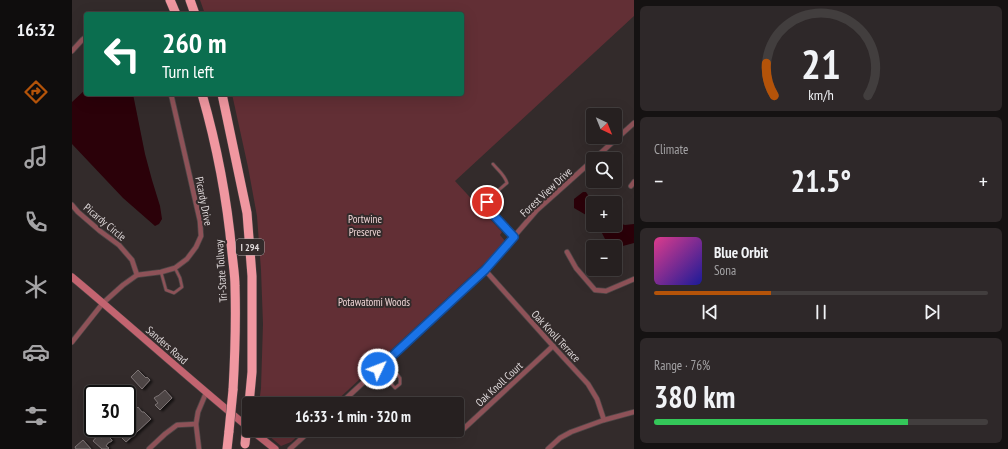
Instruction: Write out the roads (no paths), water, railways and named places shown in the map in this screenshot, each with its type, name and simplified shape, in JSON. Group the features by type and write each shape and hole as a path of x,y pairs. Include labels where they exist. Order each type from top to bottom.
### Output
{"highway":[{"path":"170,0 175,12"},
{"path":"190,0 194,12"},
{"name":"Tri-State Tollway","path":"203,96 222,178 230,230 235,285 236,351 227,449"},
{"name":"I 294","path":"222,96 247,213 252,276 252,365 250,397"},
{"name":"I 294","path":"245,447 246,437"}],"main road":[{"name":"Sanders Road","path":"72,277 242,422"},
{"name":"Sanders Road","path":"260,437 275,449"}],"street":[{"path":"72,50 84,38"},
{"name":"Picardy Drive","path":"72,342 103,303 123,285 137,275 161,272 175,268 187,259 196,248 201,236 200,221 171,96"},
{"name":"Forest View Drive","path":"603,152 634,123"},
{"name":"Forest View Drive","path":"348,397 485,270 537,210 586,167"},
{"path":"631,186 634,182"},
{"name":"Picardy Circle","path":"72,205 100,231 119,244 132,260 137,275"},
{"path":"567,252 576,268 595,290 606,291 634,278"},
{"name":"Oak Knoll Terrace","path":"485,270 588,384 597,399 604,420"},
{"name":"Oak Knoll Court","path":"464,429 553,346"},
{"path":"199,449 196,424 198,412 206,393"},
{"path":"548,449 560,438 571,432 604,420 634,412"},
{"path":"149,449 177,425 196,424"},
{"path":"290,449 303,437"}],"lane":[{"path":"493,164 507,180 507,183 487,202 486,205 487,208 514,237"},
{"path":"161,272 166,290 174,292 182,287 180,278 175,268"},
{"path":"378,369 396,388 400,384 400,378 387,360"}],"park label":[{"name":"Portwine Preserve","path":"365,225"},
{"name":"Potawatomi Woods","path":"374,302"}]}
